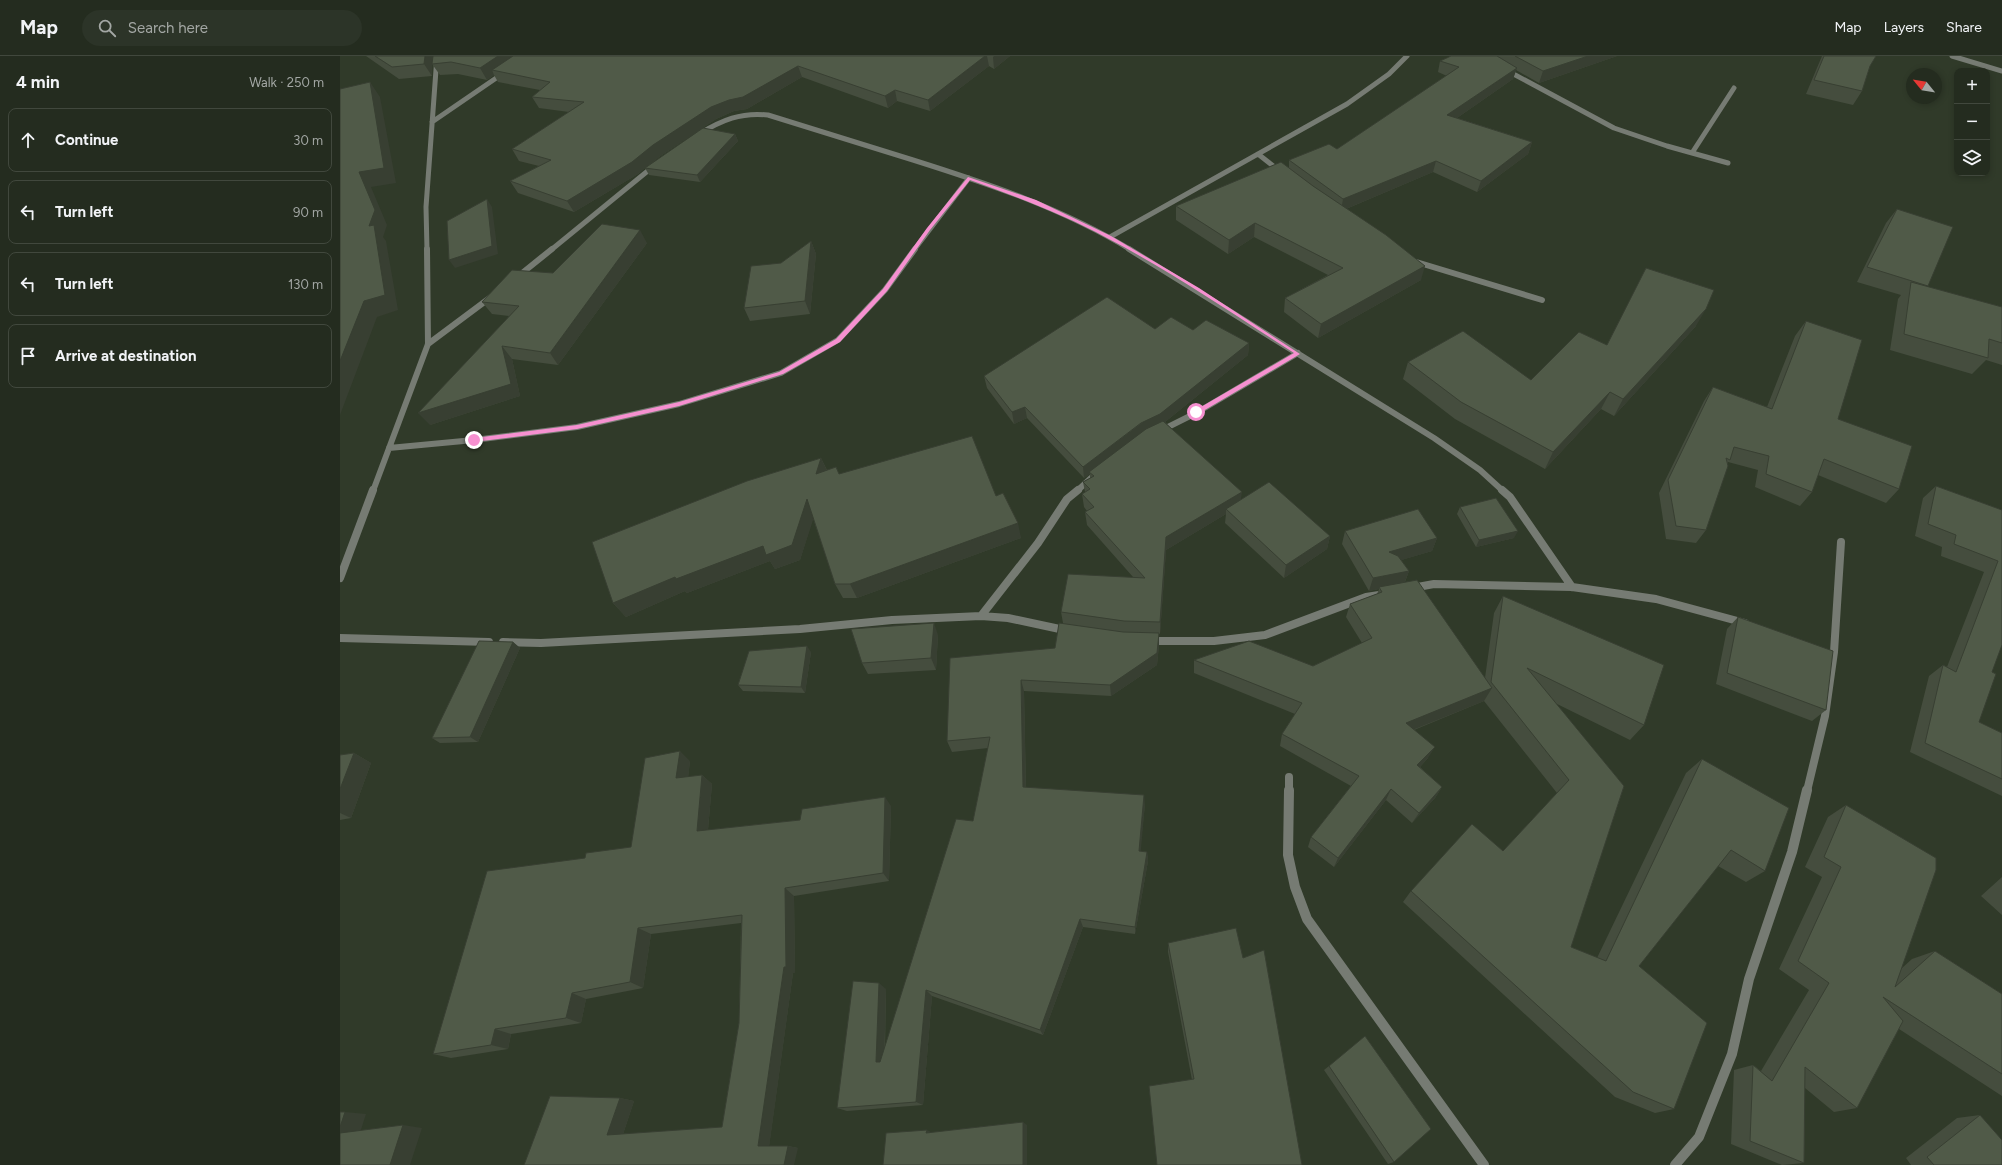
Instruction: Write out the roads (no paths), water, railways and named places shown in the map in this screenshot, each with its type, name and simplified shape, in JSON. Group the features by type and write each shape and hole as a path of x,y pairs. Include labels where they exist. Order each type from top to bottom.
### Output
{"street":[{"path":"340,578 428,344 426,207 437,56"},
{"path":"1110,237 1347,104 1389,74 1407,56"},
{"path":"1952,56 2002,71"},
{"path":"1500,67 1614,128 1728,163"},
{"path":"432,122 509,69"},
{"path":"1692,153 1734,88"},
{"path":"694,137 718,122 735,115 752,112 768,115 969,178 1035,201 1110,237 1197,289 1298,354 1434,438 1480,470 1510,498 1572,587"},
{"path":"1258,154 1289,178"},
{"path":"513,280 660,160"},
{"path":"389,448 474,440 577,427 679,404 781,373 838,340 885,290 929,229 969,178"},
{"path":"1407,259 1542,300"},
{"path":"428,344 495,294"},
{"path":"1151,436 1298,354"},
{"path":"981,616 1038,543 1067,499 1095,475"},
{"path":"1675,1165 1699,1137 1732,1054 1749,979 1792,852 1825,716 1830,651 1842,542"},
{"path":"1404,590 1434,584 1572,587 1656,599 1754,626"},
{"path":"1140,640 1214,641 1265,635 1366,598 1388,593"},
{"path":"340,638 541,643 800,629 892,620 981,616 1008,618 1074,632"},
{"path":"1289,777 1288,854 1295,887 1307,919 1484,1165"}]}
